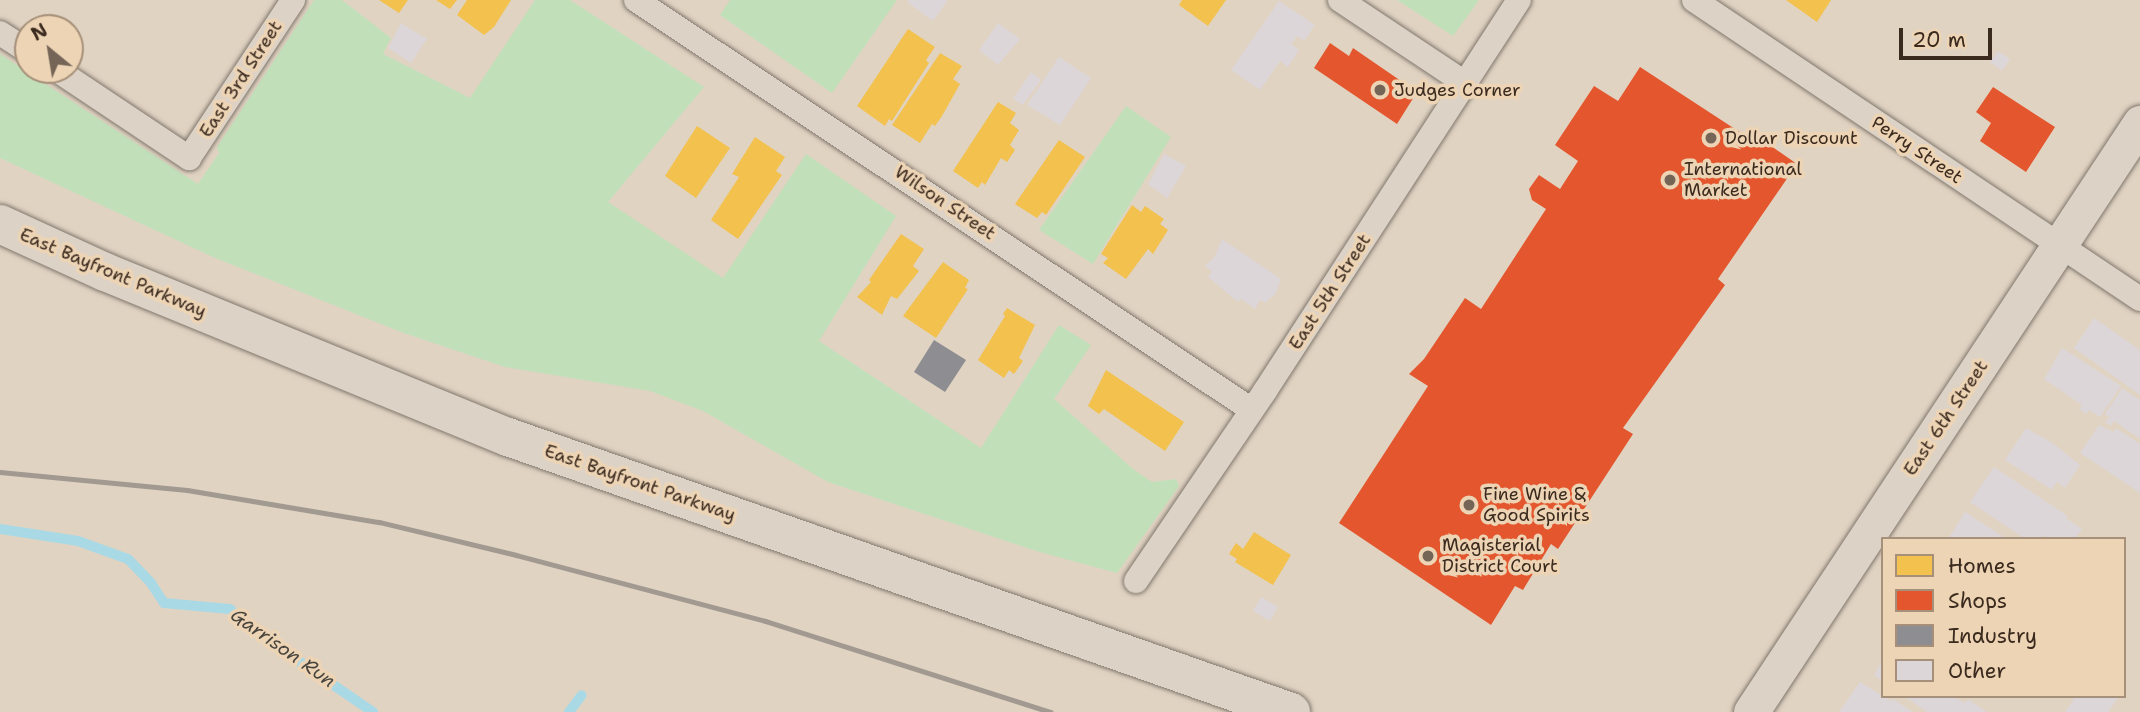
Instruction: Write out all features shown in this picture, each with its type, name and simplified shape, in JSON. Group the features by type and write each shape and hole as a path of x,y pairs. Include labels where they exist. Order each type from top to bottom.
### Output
{"highway":[{"name":"East Bayfront Parkway","path":"0,224 105,272 509,437 1291,712"}],"main road":[{"name":"East 6th Street","path":"1751,712 2140,123"}],"street":[{"name":"East 3rd Street","path":"78,84 189,158 293,0"},
{"name":"Wilson Street","path":"636,0 1252,410"},
{"path":"1340,0 1465,83"},
{"name":"East 5th Street","path":"1136,581 1252,410 1519,0"},
{"name":"Perry Street","path":"1694,0 2140,299"}],"green space":[{"path":"314,0 342,0 391,38 383,54 470,98 535,0 570,0 704,87 608,202 723,278 806,154 896,216 819,341 981,448 1059,325 1091,345 1054,399 1133,469 1152,482 1176,479 1179,486 1117,573 1036,551 828,482 703,411 650,391 505,367 401,332 213,257 0,158 0,54 14,63 14,84 46,84 198,184 219,153 217,147"},
{"path":"730,0 897,0 832,93 720,15"},
{"path":"1397,0 1479,0 1453,36"},
{"path":"1126,106 1171,137 1093,264 1039,230"}],"building: Homes":[{"path":"379,0 408,0 399,13"},
{"path":"436,0 457,0 450,9"},
{"path":"467,0 511,0 494,27 484,35 457,15"},
{"path":"1182,0 1226,0 1208,26 1179,5"},
{"path":"1786,0 1831,0 1817,22"},
{"path":"908,29 935,47 926,60 929,63 892,121 889,119 885,126 857,106"},
{"path":"940,53 962,66 953,79 960,84 942,116 935,126 932,124 920,143 892,125"},
{"path":"998,102 1016,113 1010,123 1019,130 1010,145 1015,150 1007,162 1001,158 985,185 982,182 978,188 953,171"},
{"path":"697,126 730,148 696,198 665,176"},
{"path":"755,137 785,157 776,171 782,175 738,239 711,220 739,177 732,174"},
{"path":"1059,140 1085,157 1046,215 1042,212 1037,218 1015,204"},
{"path":"1132,205 1141,212 1145,206 1164,219 1160,224 1168,230 1153,254 1148,249 1126,279 1103,263 1108,258 1101,254"},
{"path":"901,234 924,249 913,266 919,271 897,299 891,296 882,315 857,297 871,282 869,280"},
{"path":"943,262 969,280 965,288 968,289 936,338 903,316"},
{"path":"1007,308 1035,325 1019,358 1023,361 1014,374 1009,370 1004,378 978,360 1005,316 1003,314"},
{"path":"1106,370 1184,422 1165,451 1104,409 1099,414 1088,406"},
{"path":"1254,532 1291,555 1273,585 1235,562 1237,559 1229,554 1236,543 1243,549"}],"building: Shops":[{"path":"1330,43 1349,56 1353,48 1417,92 1397,124 1314,68"},
{"path":"1640,67 1758,144 1761,139 1797,164 1718,279 1725,285 1623,428 1633,434 1558,549 1551,544 1523,590 1515,586 1491,625 1339,523 1428,386 1409,374 1424,359 1465,298 1481,309 1546,209 1532,200 1529,189 1539,175 1560,189 1578,161 1555,145 1594,86 1618,101"},
{"path":"1993,87 2055,127 2026,172 1980,141 1991,123 1976,112"}],"building: Industry":[{"path":"934,340 966,360 945,392 914,372"}],"building: Other":[{"path":"948,0 933,21 907,2"},
{"path":"1279,1 1315,25 1304,41 1297,36 1291,44 1299,50 1288,67 1280,61 1260,90 1231,70"},
{"path":"401,23 427,39 411,63 388,48"},
{"path":"998,23 1020,39 998,65 979,50"},
{"path":"1998,51 2010,59 2002,71 1990,62"},
{"path":"1059,57 1091,78 1060,125 1027,105"},
{"path":"1031,72 1041,80 1023,105 1013,99"},
{"path":"1164,154 1186,166 1167,198 1148,184"},
{"path":"1222,239 1281,279 1276,293 1265,303 1260,300 1255,309 1241,299 1238,302 1208,277 1212,272 1205,266 1215,256"},
{"path":"2094,318 2140,350 2140,395 2074,348"},
{"path":"2062,348 2121,386 2100,417 2089,410 2086,414 2079,409 2082,405 2044,379"},
{"path":"2122,388 2140,400 2140,439 2114,421 2111,426 2105,422 2109,417 2105,414"},
{"path":"2099,425 2113,432 2116,428 2140,444 2140,493 2080,453"},
{"path":"2026,428 2054,444 2080,465 2065,488 2057,482 2052,490 2005,460"},
{"path":"1994,467 2068,516 2066,518 2082,529 2076,537 2022,537 1970,502"},
{"path":"1965,512 2004,537 1949,537"},
{"path":"1261,597 1278,607 1270,621 1253,611"},
{"path":"1881,663 1881,680 1874,675"},
{"path":"1860,682 1881,695 1881,698 1891,701 1893,699 1913,712 1839,712"},
{"path":"1907,698 1956,698 1965,703 1968,699 1987,712 1927,712"},
{"path":"2075,698 2118,698 2108,712 2065,712"}],"waterway":[{"name":"Garrison Run","path":"0,529 78,541 128,559 151,583 164,603 230,609 256,632 373,712"},
{"name":"Garrison Run","path":"569,712 582,695"}],"railway":[{"path":"0,472 187,490 379,522 765,621 1051,712"}],"place":[{"name":"Judges Corner","path":"1380,90"},
{"name":"Dollar Discount","path":"1711,138"},
{"name":"International Market","path":"1670,180"},
{"name":"Fine Wine & Good Spirits","path":"1469,505"},
{"name":"Magisterial District Court","path":"1428,556"}]}
